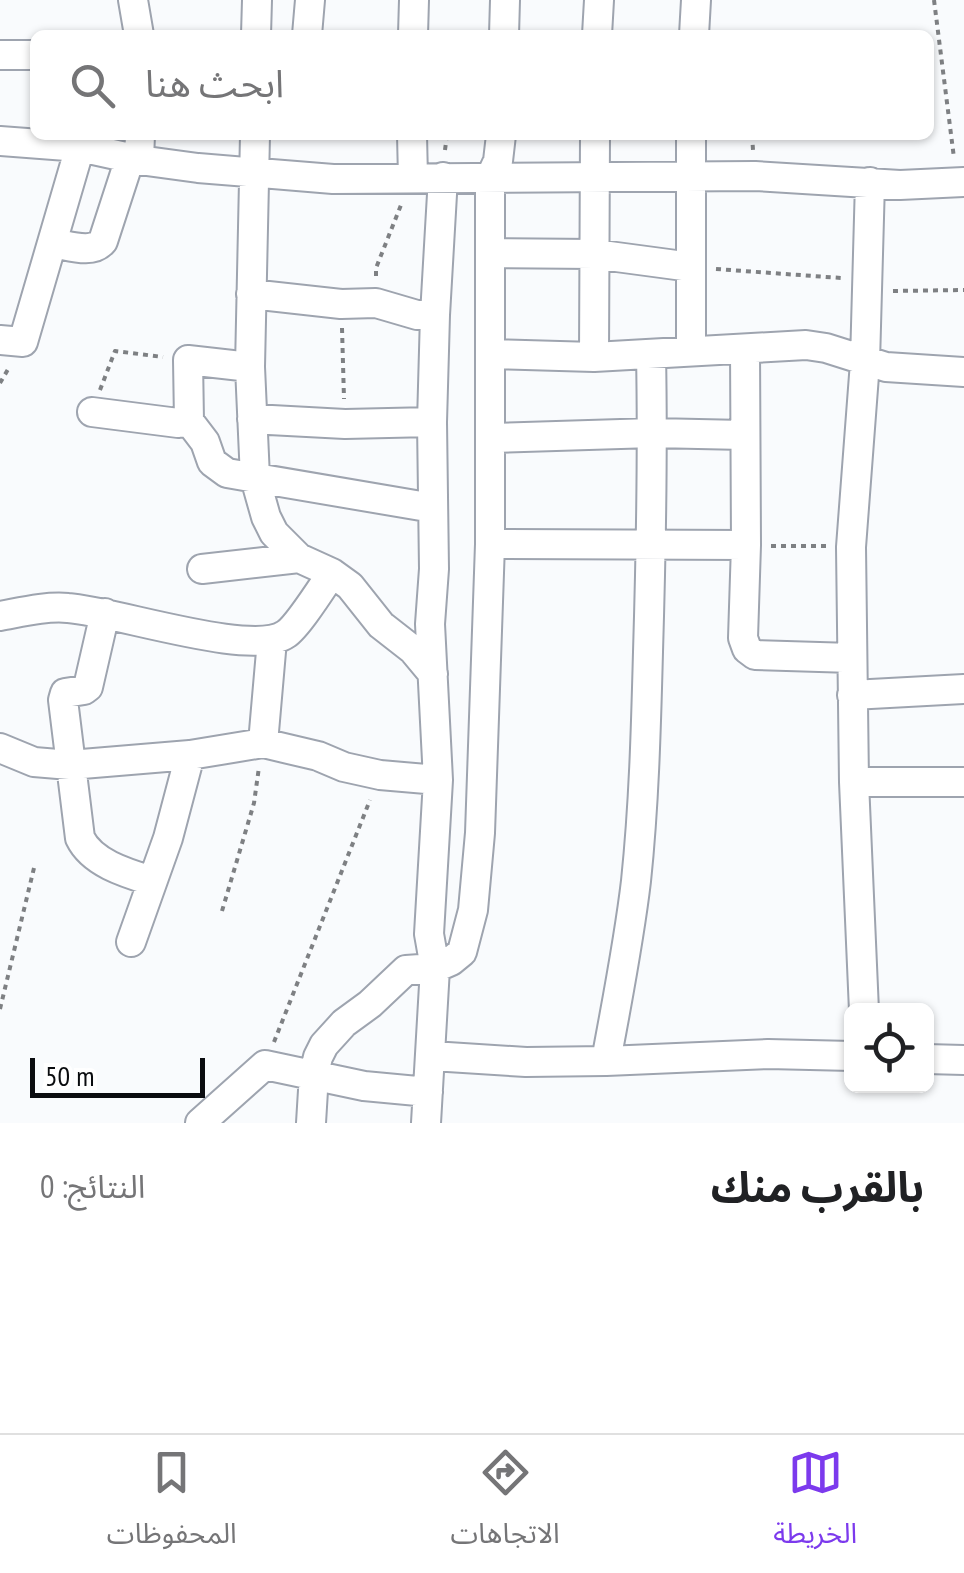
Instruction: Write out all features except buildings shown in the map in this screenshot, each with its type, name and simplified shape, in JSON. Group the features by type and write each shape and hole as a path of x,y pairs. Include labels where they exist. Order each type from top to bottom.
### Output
{"street":[{"path":"133,0 138,30"},
{"path":"256,30 257,0"},
{"path":"307,30 310,0"},
{"path":"413,30 414,0"},
{"path":"504,30 505,0"},
{"path":"597,30 598,0"},
{"path":"694,30 696,0"},
{"path":"0,55 30,55"},
{"path":"256,140 250,368 255,478 266,518 274,533 299,558 350,586 381,625 434,674"},
{"path":"412,140 412,178"},
{"path":"311,1123 314,1074 324,1044 406,970 435,968 462,952 473,910 480,833 490,544 490,178 498,161 500,140"},
{"path":"594,357 595,140"},
{"path":"691,140 691,351"},
{"path":"0,141 136,151 256,174 332,179 755,176 900,185 961,183"},
{"path":"0,340 23,342 80,147"},
{"path":"52,243 98,247 136,151"},
{"path":"426,1123 435,968 429,934 438,780 430,624 434,570 434,315 442,177"},
{"path":"864,1003 854,782 851,547 866,362 870,182"},
{"path":"490,252 594,254 691,267"},
{"path":"251,294 341,304 376,303 418,315 434,315"},
{"path":"492,354 594,357 816,346 886,368 964,372"},
{"path":"745,348 743,638 755,654 852,658"},
{"path":"606,1062 636,881 642,808 651,544 651,354"},
{"path":"250,368 188,360 189,421 217,468 433,508"},
{"path":"92,412 178,424 189,421"},
{"path":"252,419 345,424 432,422"},
{"path":"491,438 653,433 744,435"},
{"path":"490,544 746,545"},
{"path":"202,570 299,558"},
{"path":"0,616 65,607 219,638 272,640 288,634 332,573"},
{"path":"104,612 88,687 65,694 63,700 80,838 86,851 99,859 152,881"},
{"path":"263,742 272,640"},
{"path":"852,696 964,689"},
{"path":"0,748 34,762 70,765 190,755 263,742 380,775 438,780"},
{"path":"131,942 168,838 190,755"},
{"path":"854,782 964,782"},
{"path":"432,1056 606,1062 768,1054 844,1056"},
{"path":"934,1059 964,1060"},
{"path":"200,1123 265,1066 364,1086 428,1092"}],"path":[{"path":"934,0 961,183"},
{"path":"376,303 376,268 412,178"},
{"path":"691,267 867,286 964,290"},
{"path":"341,304 345,424"},
{"path":"92,412 115,351 188,360"},
{"path":"746,545 851,547"},
{"path":"222,911 254,802 263,742"},
{"path":"265,1066 380,775"},
{"path":"0,1009 34,868"}]}
